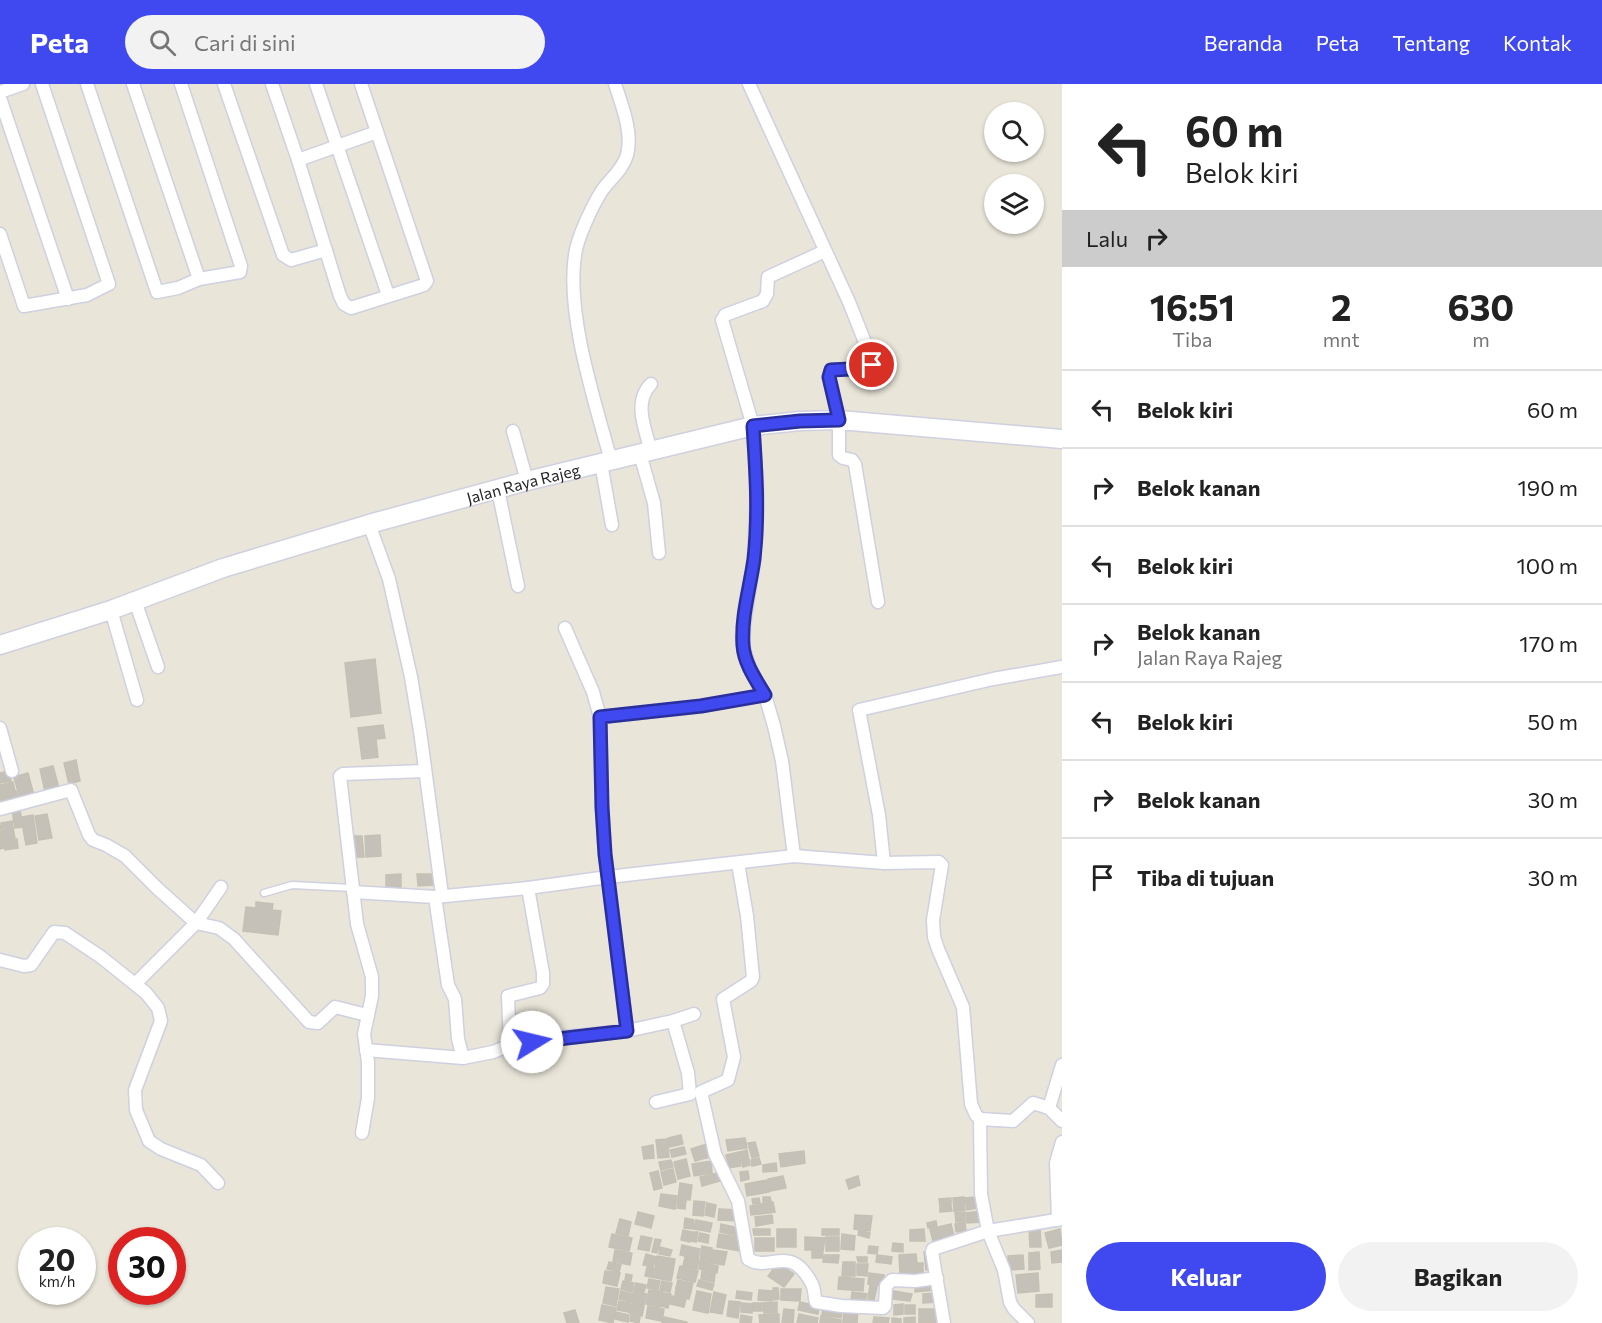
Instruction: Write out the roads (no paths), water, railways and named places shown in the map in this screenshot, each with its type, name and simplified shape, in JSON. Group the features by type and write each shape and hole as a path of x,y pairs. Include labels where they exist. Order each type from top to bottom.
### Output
{"main road":[{"name":"Jalan Raya Rajeg","path":"0,645 111,610 223,568 369,524 527,481 753,426 839,420 1062,439"}],"street":[{"path":"0,92 23,84"},
{"path":"0,234 6,271 24,306 87,295 109,284 42,84"},
{"path":"87,84 157,292 178,288 199,279 229,276 240,272 242,266 181,84"},
{"path":"133,84 199,279"},
{"path":"224,84 283,255 291,260 326,250"},
{"path":"272,84 340,296 351,308 424,285 427,280 362,84"},
{"path":"316,84 387,295"},
{"path":"612,525 606,462 575,312 574,281 575,254 582,235 601,192 623,164 627,154 628,131 615,84"},
{"path":"749,84 872,360 869,368 831,370 830,374 839,420 840,455 852,460 855,464 878,602"},
{"path":"0,98 68,299"},
{"path":"298,160 377,132"},
{"path":"794,856 782,761 765,695 750,669 743,646 754,559 757,491 753,426 722,317 763,301 768,289 768,277 825,251"},
{"path":"651,384 641,399 641,408 645,453 654,503 658,553"},
{"path":"513,431 527,481"},
{"path":"498,490 518,586"},
{"path":"369,524 389,579 411,677 425,771 448,985 455,999 458,1039 463,1058"},
{"path":"135,601 158,667"},
{"path":"111,610 137,700"},
{"path":"565,628 593,692 600,717 602,807 608,877 627,1031"},
{"path":"884,863 879,815 859,710 1004,677 1062,667"},
{"path":"600,717 701,706 765,695"},
{"path":"0,728 12,771"},
{"path":"362,1133 368,1098 364,1038 372,996 372,977 357,924 341,775 425,771"},
{"path":"0,809 69,790 73,792 89,836 93,840 125,856 196,922 219,928 234,939 309,1022 318,1023 335,1007 367,1015"},
{"path":"352,890 438,896 528,888 794,856 884,863 939,862 942,865 933,920 934,937 963,1007 971,1104 980,1119 981,1194 987,1231 1004,1270 1010,1302 1028,1323"},
{"path":"656,1102 695,1093 728,1080 734,1057 723,999 753,977 747,916 738,863"},
{"path":"135,984 196,922 221,887"},
{"path":"510,1045 507,996 540,988 543,984 528,888"},
{"path":"0,960 24,966 31,965 51,934 58,931 65,933 146,993 158,1008 161,1021 135,1090 136,1110 146,1136 162,1149 201,1165 218,1183"},
{"path":"366,1050 463,1058 493,1052 510,1045 627,1031 694,1014"},
{"path":"673,1021 715,1154 738,1201 748,1259 753,1262 794,1263 801,1268 813,1286 816,1302 841,1306 883,1308 886,1286 892,1280 915,1281 937,1278"},
{"path":"1048,1108 1062,1065"},
{"path":"980,1119 1012,1121 1033,1103 1048,1108 1062,1120"},
{"path":"944,1323 933,1249 987,1231 1060,1220 1056,1163 1062,1142"}],"lane":[{"path":"264,893 292,885 352,890"}]}
